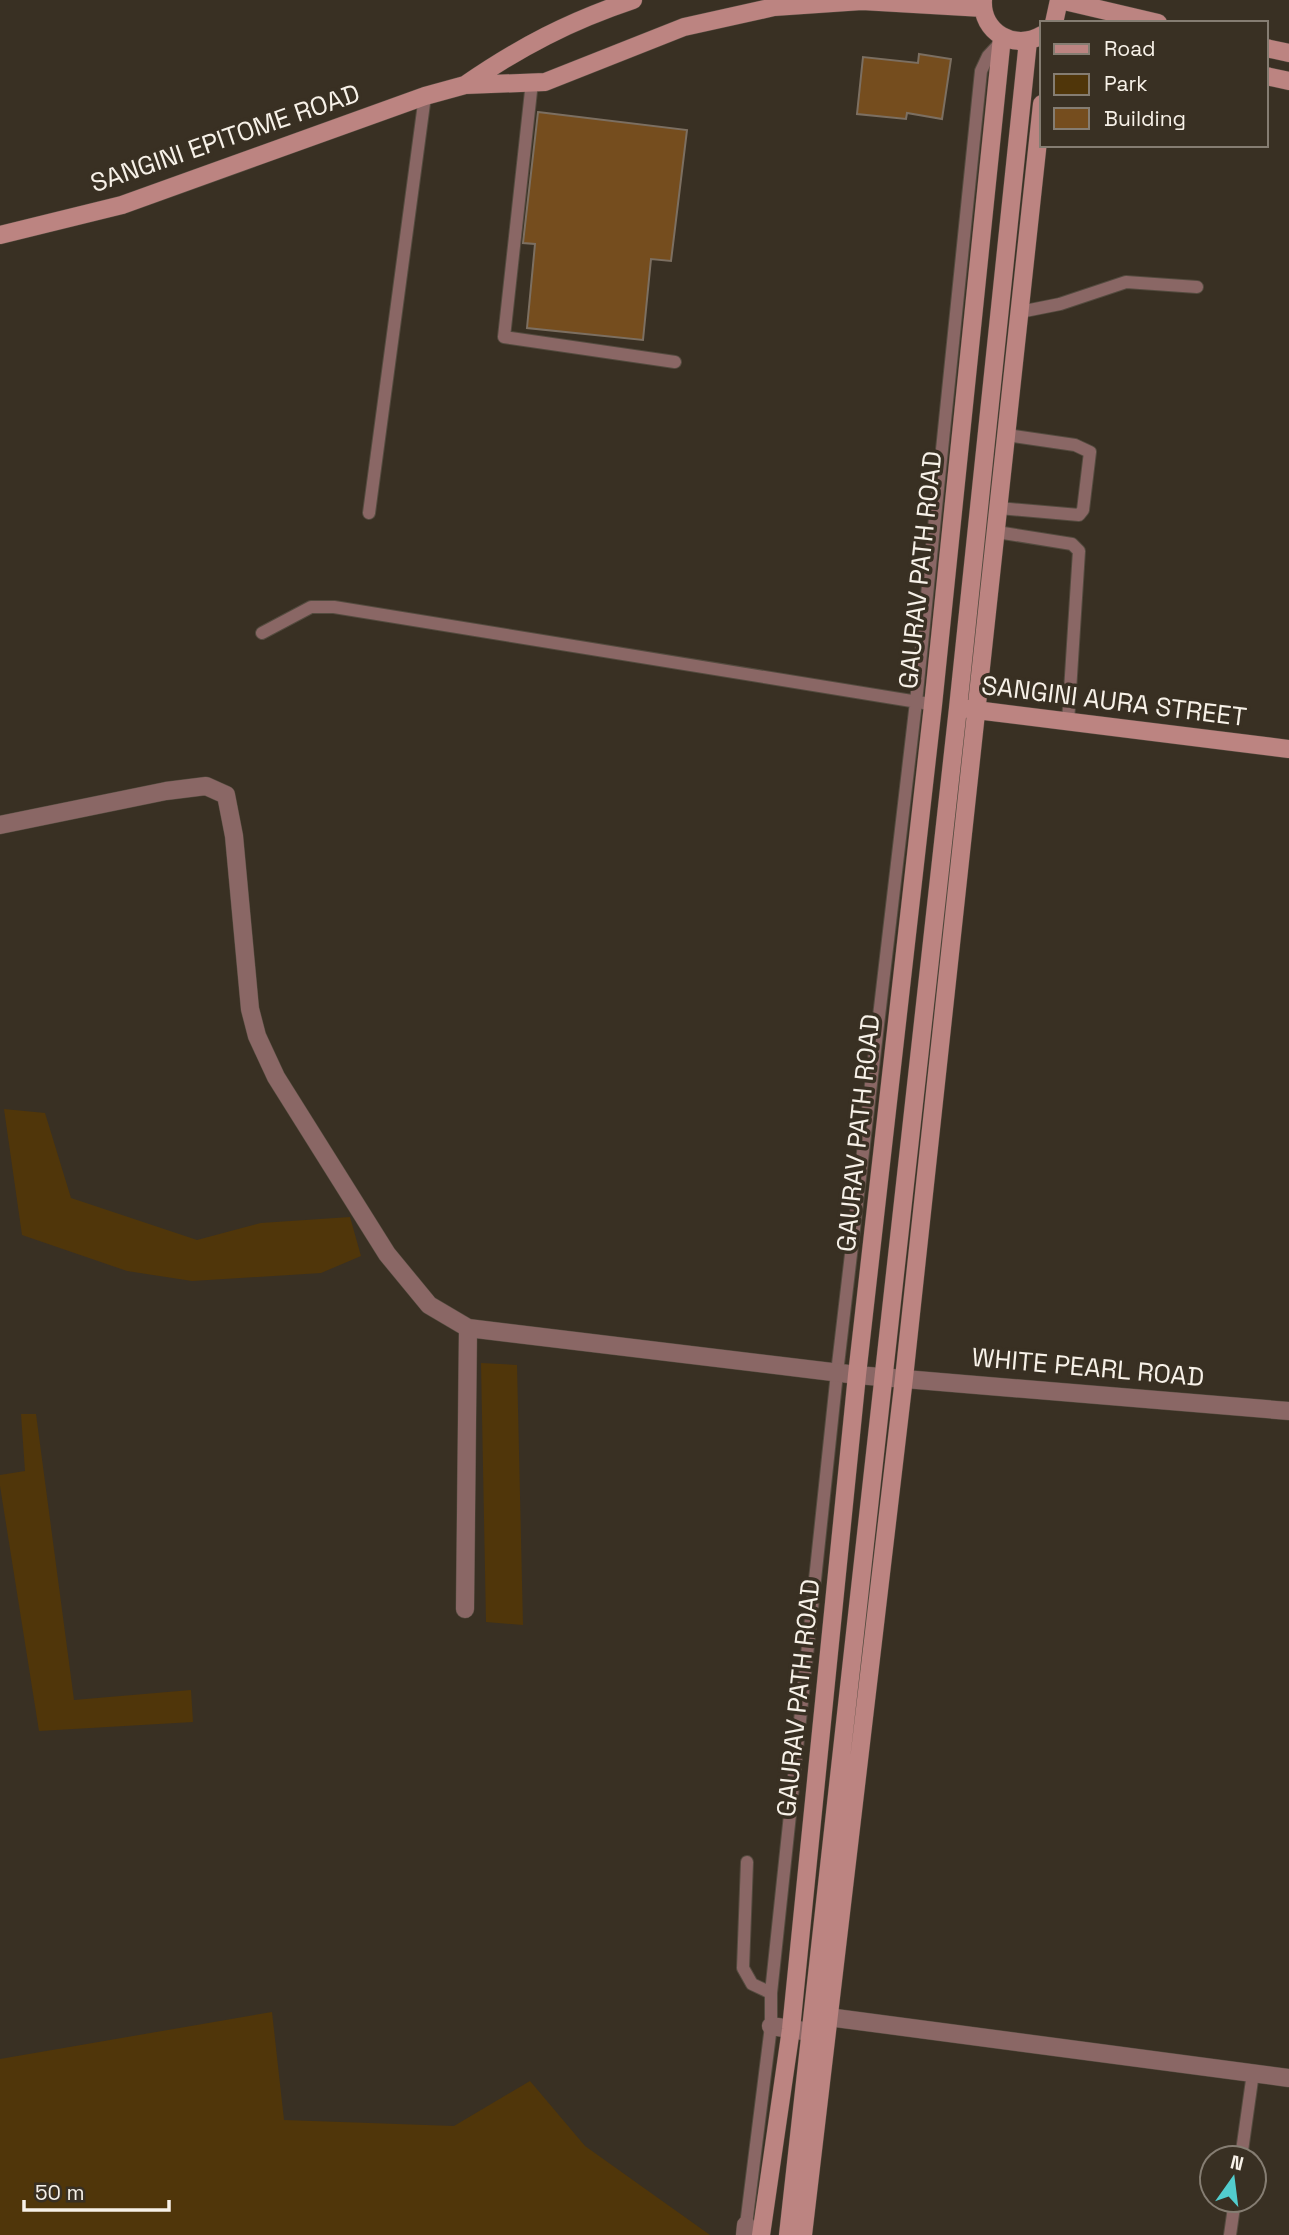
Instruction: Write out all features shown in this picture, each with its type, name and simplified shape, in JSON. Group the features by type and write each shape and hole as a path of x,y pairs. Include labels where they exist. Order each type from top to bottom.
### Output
{"main road":[{"path":"465,85 520,47 590,14 633,0"},
{"path":"1054,21 1059,0 1149,21"},
{"path":"465,85 545,82 684,27 773,4 862,1 983,4 992,29 1002,39 1032,44 1040,60"},
{"name":"GAURAV PATH ROAD","path":"751,2232 791,2029 925,703 1002,39"},
{"name":"GAURAV PATH ROAD","path":"788,2235 1032,44"},
{"path":"1268,48 1289,53"},
{"path":"1268,76 1289,81"},
{"name":"SANGINI EPITOME ROAD","path":"0,235 122,205 425,96 465,85"},
{"path":"803,2235 904,1378 1040,123"},
{"name":"SANGINI AURA STREET","path":"925,703 1289,749"}],"street":[{"path":"0,825 166,791 206,786 226,795 234,836 250,1009 257,1036 276,1077 387,1254 429,1305 468,1328 857,1376 883,1376"},
{"path":"465,1609 468,1328"},
{"name":"WHITE PEARL ROAD","path":"883,1376 1289,1411"},
{"path":"771,2026 810,2032 828,2017 1289,2078"}],"lane":[{"path":"532,82 504,337 675,362"},
{"path":"369,513 425,96"},
{"path":"1020,312 1060,304 1126,282 1197,287"},
{"path":"999,508 1079,515 1083,510 1090,452 1075,445 1007,435"},
{"path":"997,532 1072,544 1079,551 1068,722"},
{"path":"262,633 312,607 334,607 925,703 837,1373 771,1993 771,2026 751,2232"},
{"path":"747,1862 743,1968 752,1984 771,1993"},
{"path":"1243,2144 1252,2073"},
{"path":"1230,2235 1233,2214"}],"green space":[{"path":"4,1109 45,1113 71,1198 197,1240 261,1223 350,1217 361,1256 321,1273 192,1281 127,1271 22,1235"},
{"path":"481,1363 517,1365 523,1625 486,1622"},
{"path":"21,1414 36,1414 74,1700 191,1690 193,1722 39,1731 0,1486 0,1475 25,1471"},
{"path":"272,2012 284,2120 454,2126 530,2081 585,2146 710,2235 0,2235 0,2059"}],"building":[{"path":"919,54 951,59 942,119 907,113 906,119 857,114 863,57 918,63"},
{"path":"538,112 687,130 671,261 651,259 643,340 527,328 535,244 523,243"}]}
